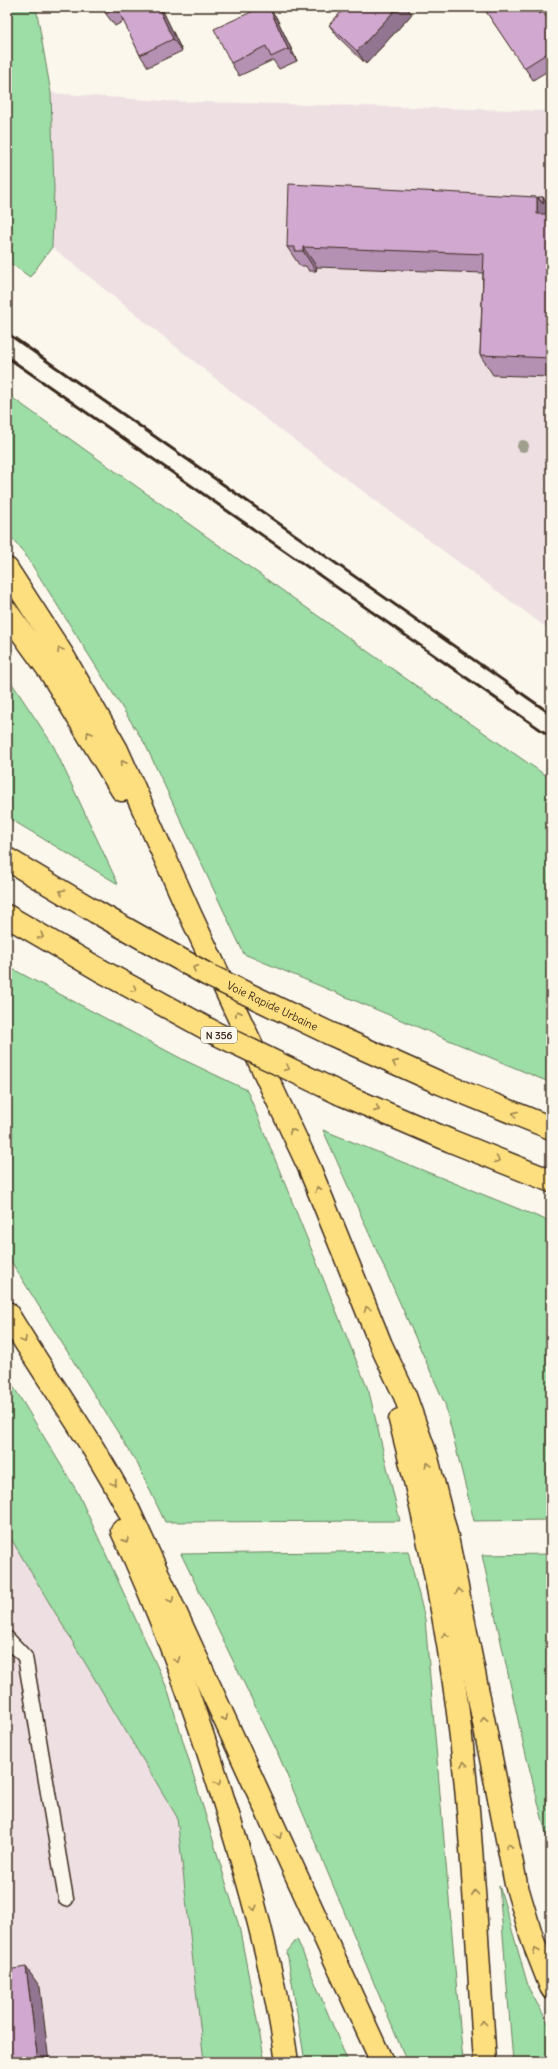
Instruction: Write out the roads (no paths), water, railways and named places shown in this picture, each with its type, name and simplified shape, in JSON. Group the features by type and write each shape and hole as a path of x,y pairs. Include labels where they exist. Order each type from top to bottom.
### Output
{"highway":[{"path":"7,569 62,654 117,750 190,914 309,1167 381,1345 405,1396 427,1458 449,1544 516,1884 532,1941 551,1987"},
{"path":"7,612 51,673 95,744 190,914"},
{"name":"Voie Rapide Urbaine","path":"7,859 96,912 208,975 331,1034 440,1083 551,1128"},
{"name":"N 356","path":"7,916 100,970 215,1033 341,1094 444,1138 551,1181"},
{"path":"7,1313 40,1367 94,1448 129,1511 382,2062"},
{"path":"381,1345 421,1508 445,1635 459,1722 472,1846 485,2062"},
{"path":"40,1367 132,1552 179,1665 244,1868 268,1963 287,2062"}],"lane":[{"path":"7,1638 25,1657 66,1899"}],"railway":[{"path":"7,333 551,714"},
{"path":"7,357 551,737"}]}
